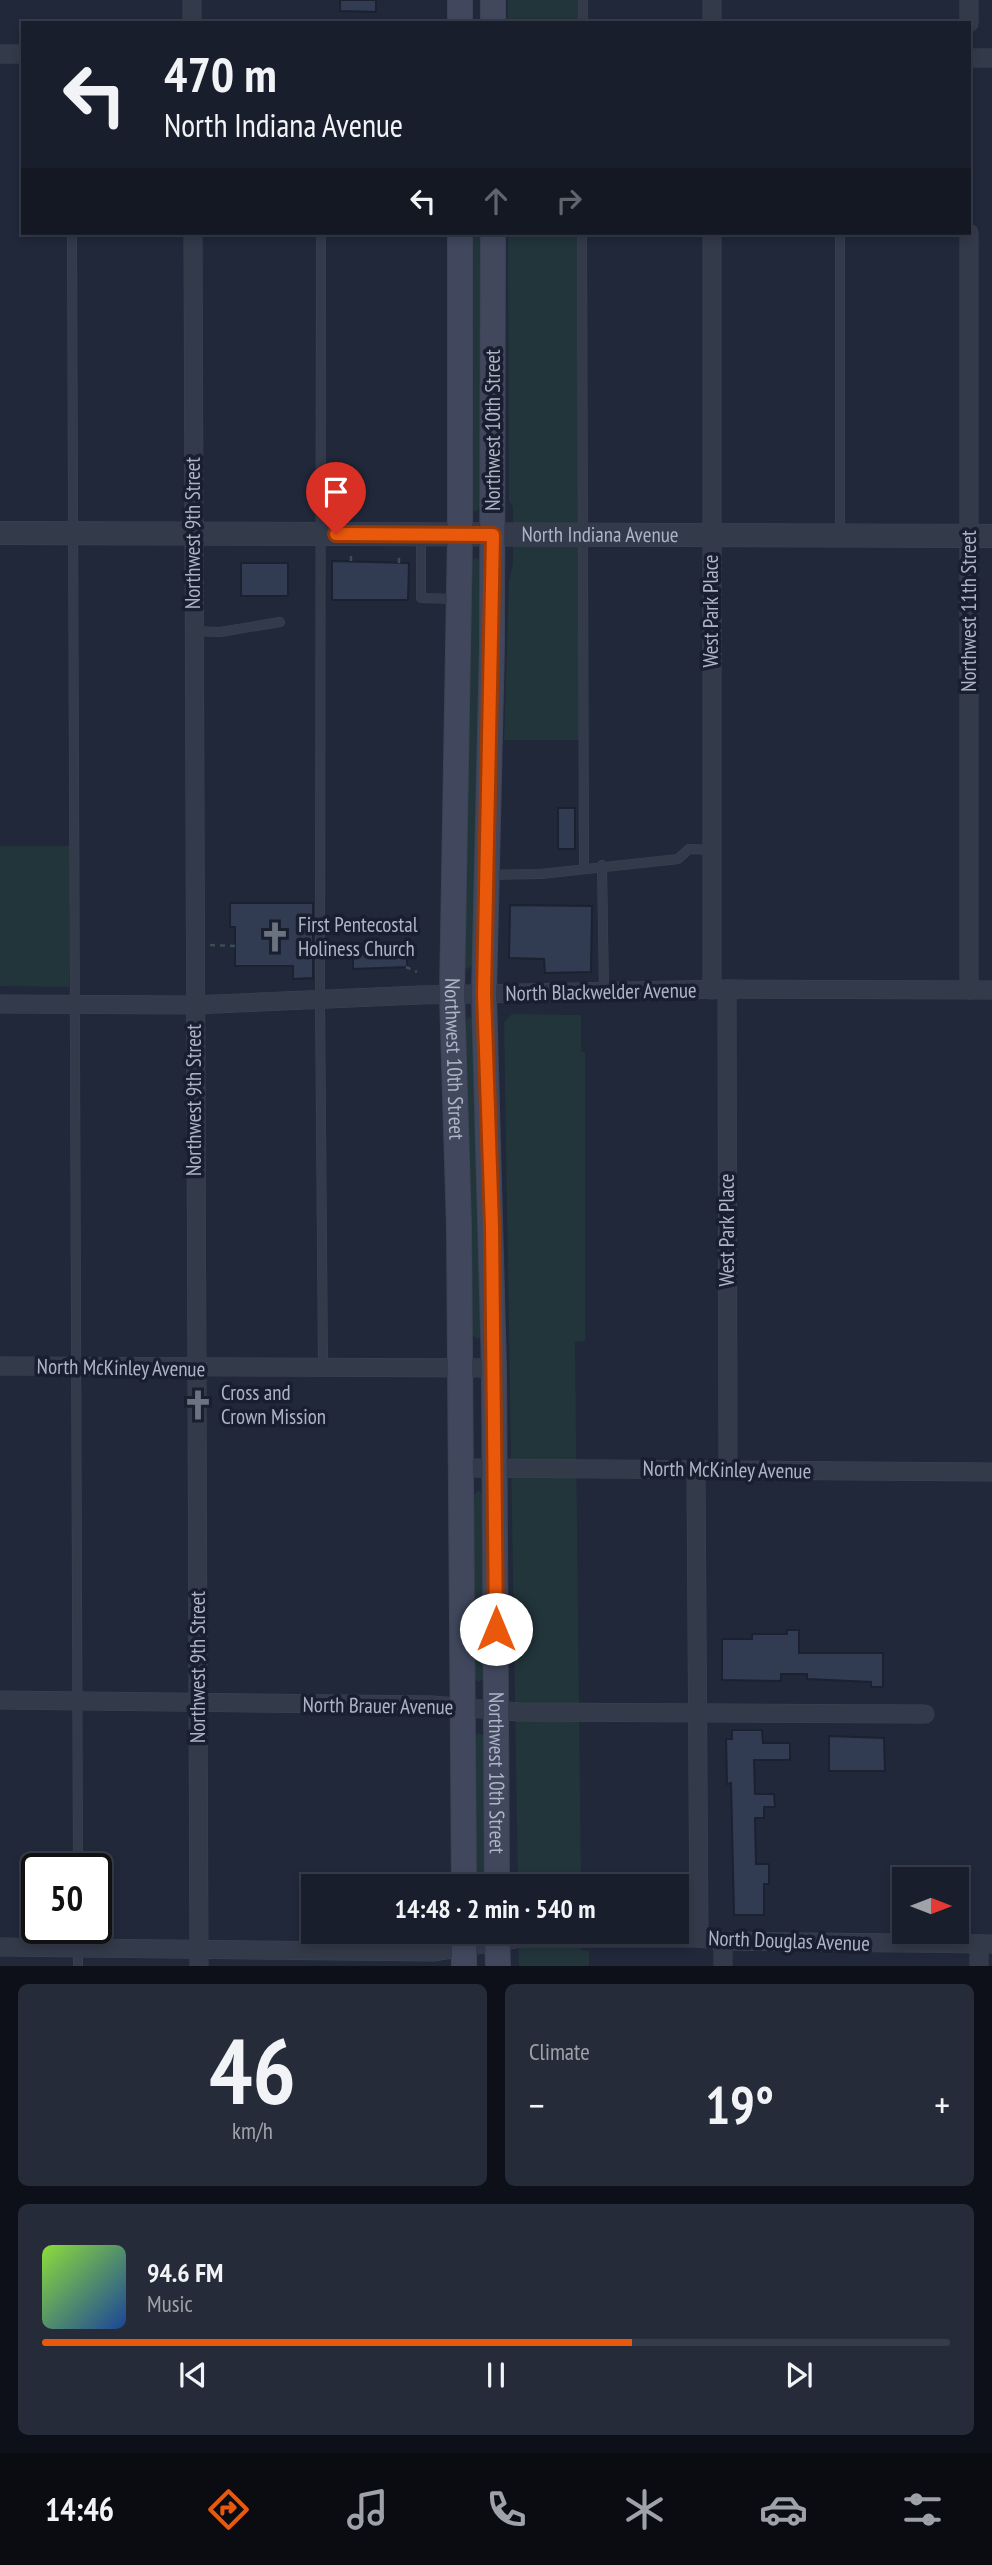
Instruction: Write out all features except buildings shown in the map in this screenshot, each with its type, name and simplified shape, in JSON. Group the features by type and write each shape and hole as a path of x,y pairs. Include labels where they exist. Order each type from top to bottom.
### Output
{"main road":[{"path":"460,0 460,21"},
{"path":"493,0 493,21"},
{"name":"Northwest 10th Street","path":"460,235 460,534 452,994 461,1368 464,1874"},
{"name":"Northwest 10th Street","path":"493,235 493,535 484,993 494,1368 497,1874"}],"street":[{"path":"192,0 192,21"},
{"path":"712,0 712,21"},
{"path":"969,0 969,21"},
{"path":"0,54 21,54"},
{"path":"971,58 992,58"},
{"name":"Northwest 9th Street","path":"193,235 193,1005 199,1958"},
{"name":"West Park Place","path":"712,235 712,849 720,989 727,1470"},
{"name":"Northwest 11th Street","path":"969,235 969,990"},
{"name":"North Indiana Avenue","path":"0,533 992,536"},
{"name":"North Blackwelder Avenue","path":"0,1004 193,1005 484,993 720,989 992,990"},
{"name":"North McKinley Avenue","path":"0,1366 196,1369 494,1368"},
{"name":"North McKinley Avenue","path":"461,1468 992,1472"},
{"path":"696,1470 699,1938"},
{"name":"North Brauer Avenue","path":"0,1700 463,1707 496,1710 925,1714"},
{"name":"North Douglas Avenue","path":"0,1947 78,1947 199,1958 433,1952 497,1947 521,1938 699,1938 723,1941 986,1944"},
{"path":"723,1941 723,1966"},
{"path":"979,1966 986,1944"}],"lane":[{"path":"583,0 583,21"},
{"path":"72,235 78,1853"},
{"path":"321,235 320,999 324,1369"},
{"path":"582,235 584,869"},
{"path":"840,235 840,536"},
{"path":"421,534 421,598 459,598"},
{"path":"194,631 220,632 280,622"},
{"path":"485,875 541,874 678,859 689,849 712,849"},
{"path":"602,866 604,991"},
{"path":"78,1947 78,1966"}],"path":[{"path":"215,945 235,946"},
{"path":"406,967 417,972"}],"shaded area":[{"path":"508,0 579,0 579,21 508,21"},
{"path":"469,235 482,235 482,506 472,511"},
{"path":"508,235 579,235 580,740 504,740 509,581 513,563 513,507 509,501"},
{"path":"477,558 482,563 475,962 468,969 463,968 472,559"},
{"path":"0,846 69,846 69,987 0,986"},
{"path":"512,1014 581,1015 581,1052 585,1052 585,1341 575,1342 581,1874 518,1874 504,1022"},
{"path":"469,1017 473,1019 482,1337 477,1339 471,1333 462,1024"},
{"path":"478,1491 485,1496 484,1679 479,1682 474,1679 472,1496"},
{"path":"478,1733 485,1736 487,1874 474,1874 473,1741"},
{"path":"518,1944 581,1944 581,1950 589,1951 589,1966 519,1966"}],"place":[{"name":"First Pentecostal Holiness Church","path":"275,937"},
{"name":"Cross and Crown Mission","path":"198,1405"}],"route":[{"path":"336,534 493,535 484,993 492,1226 496,1629"}]}
